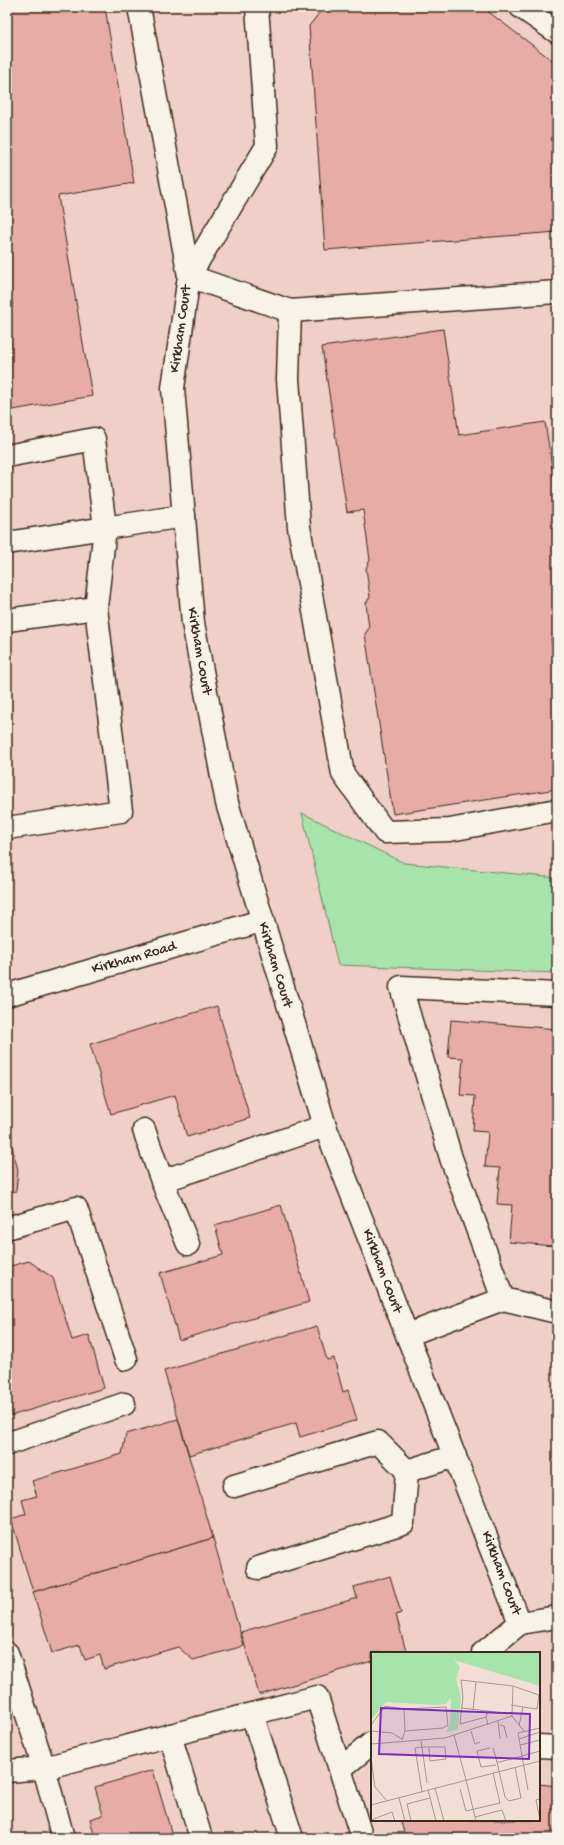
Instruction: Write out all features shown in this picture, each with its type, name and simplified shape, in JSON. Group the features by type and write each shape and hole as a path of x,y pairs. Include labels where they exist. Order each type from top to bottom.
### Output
{"street":[{"path":"139,7 189,276"},
{"path":"189,276 267,146 257,7"},
{"path":"521,7 557,32"},
{"path":"189,276 290,311 557,292"},
{"name":"Kirkham Court","path":"189,276 173,388 193,623 227,803 261,921 325,1126 520,1622"},
{"path":"290,311 288,378 299,527 343,774 385,832 450,830 557,810"},
{"path":"7,456 94,440 105,528 96,608 121,811 7,828"},
{"path":"7,544 184,516"},
{"path":"7,620 96,608"},
{"name":"Kirkham Road","path":"7,996 261,921"},
{"path":"503,1299 451,1158 401,987 557,994"},
{"path":"162,1181 325,1126"},
{"path":"144,1130 162,1181 188,1244"},
{"path":"7,1228 76,1208 126,1358"},
{"path":"407,1335 503,1299 557,1312"},
{"path":"7,1444 124,1404"},
{"path":"234,1486 378,1442 407,1471 403,1523 258,1568"},
{"path":"407,1471 455,1456"},
{"path":"484,1652 520,1622 557,1617"},
{"path":"7,1653 44,1768 63,1838"},
{"path":"7,1771 44,1768 317,1697 362,1838"},
{"path":"252,1714 292,1838"},
{"path":"170,1735 201,1838"},
{"path":"340,1769 371,1744"},
{"path":"540,1746 557,1747"}],"shaded area":[{"path":"7,7 557,7 557,1838 7,1838"}],"green space":[{"path":"302,813 404,863 557,878 557,973 338,965"}],"building":[{"path":"7,7 105,7 134,183 58,196 92,396 7,411"},
{"path":"324,7 482,7 557,64 557,232 325,250 309,26"},
{"path":"443,329 459,435 545,422 557,499 557,637 551,638 557,674 557,789 393,814 365,634 369,628 366,603 370,597 366,568 370,560 363,510 347,512 322,347"},
{"path":"217,1006 250,1118 187,1137 175,1095 111,1114 90,1044"},
{"path":"451,1020 557,1029 557,1204 554,1246 509,1242 512,1205 497,1204 500,1168 485,1167 488,1132 473,1131 475,1096 460,1095 463,1058 448,1057"},
{"path":"7,1126 18,1170 16,1191 7,1193"},
{"path":"281,1205 309,1302 179,1340 160,1273 223,1255 215,1225"},
{"path":"29,1261 53,1278 72,1340 89,1335 104,1388 7,1417 7,1267"},
{"path":"317,1326 327,1360 334,1358 343,1392 348,1390 357,1420 300,1437 296,1423 189,1455 164,1371"},
{"path":"178,1419 213,1538 33,1592 11,1519 26,1514 22,1500 37,1496 32,1481 122,1454 126,1434"},
{"path":"213,1538 244,1646 193,1660 178,1647 104,1669 100,1655 85,1660 80,1645 52,1653 33,1592"},
{"path":"390,1576 401,1613 396,1615 406,1651 371,1652 371,1661 259,1695 241,1632 357,1598 354,1587"},
{"path":"153,1770 173,1838 95,1838 90,1819 103,1815 95,1787"},
{"path":"540,1784 557,1786 557,1838 406,1838 400,1821 540,1821"}]}
